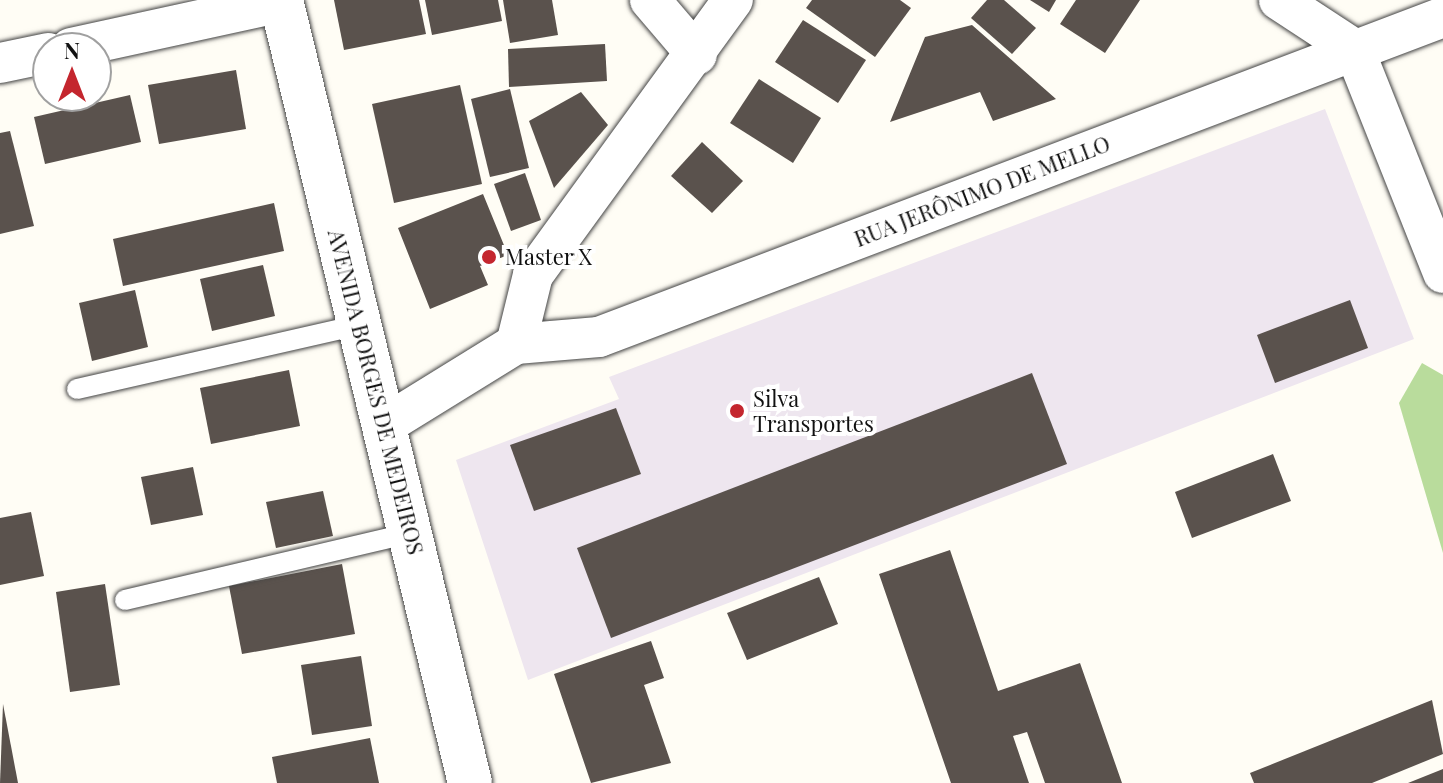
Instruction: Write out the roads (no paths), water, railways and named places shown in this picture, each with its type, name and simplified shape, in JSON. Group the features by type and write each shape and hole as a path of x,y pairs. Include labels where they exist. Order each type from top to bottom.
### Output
{"street":[{"path":"650,0 697,55"},
{"path":"383,426 516,344 533,275 697,55 733,0"},
{"path":"1279,0 1354,49 1443,273"},
{"path":"112,39 282,1"},
{"name":"AVENIDA BORGES DE MEDEIROS","path":"282,1 470,783"},
{"name":"RUA JERÔNIMO DE MELLO","path":"516,344 599,337 1443,17"},
{"path":"0,63 32,56"}],"lane":[{"path":"77,389 359,325"},
{"path":"125,600 410,533"}],"place":[{"name":"Master X","path":"489,257"},
{"name":"Silva Transportes","path":"737,411"}]}
